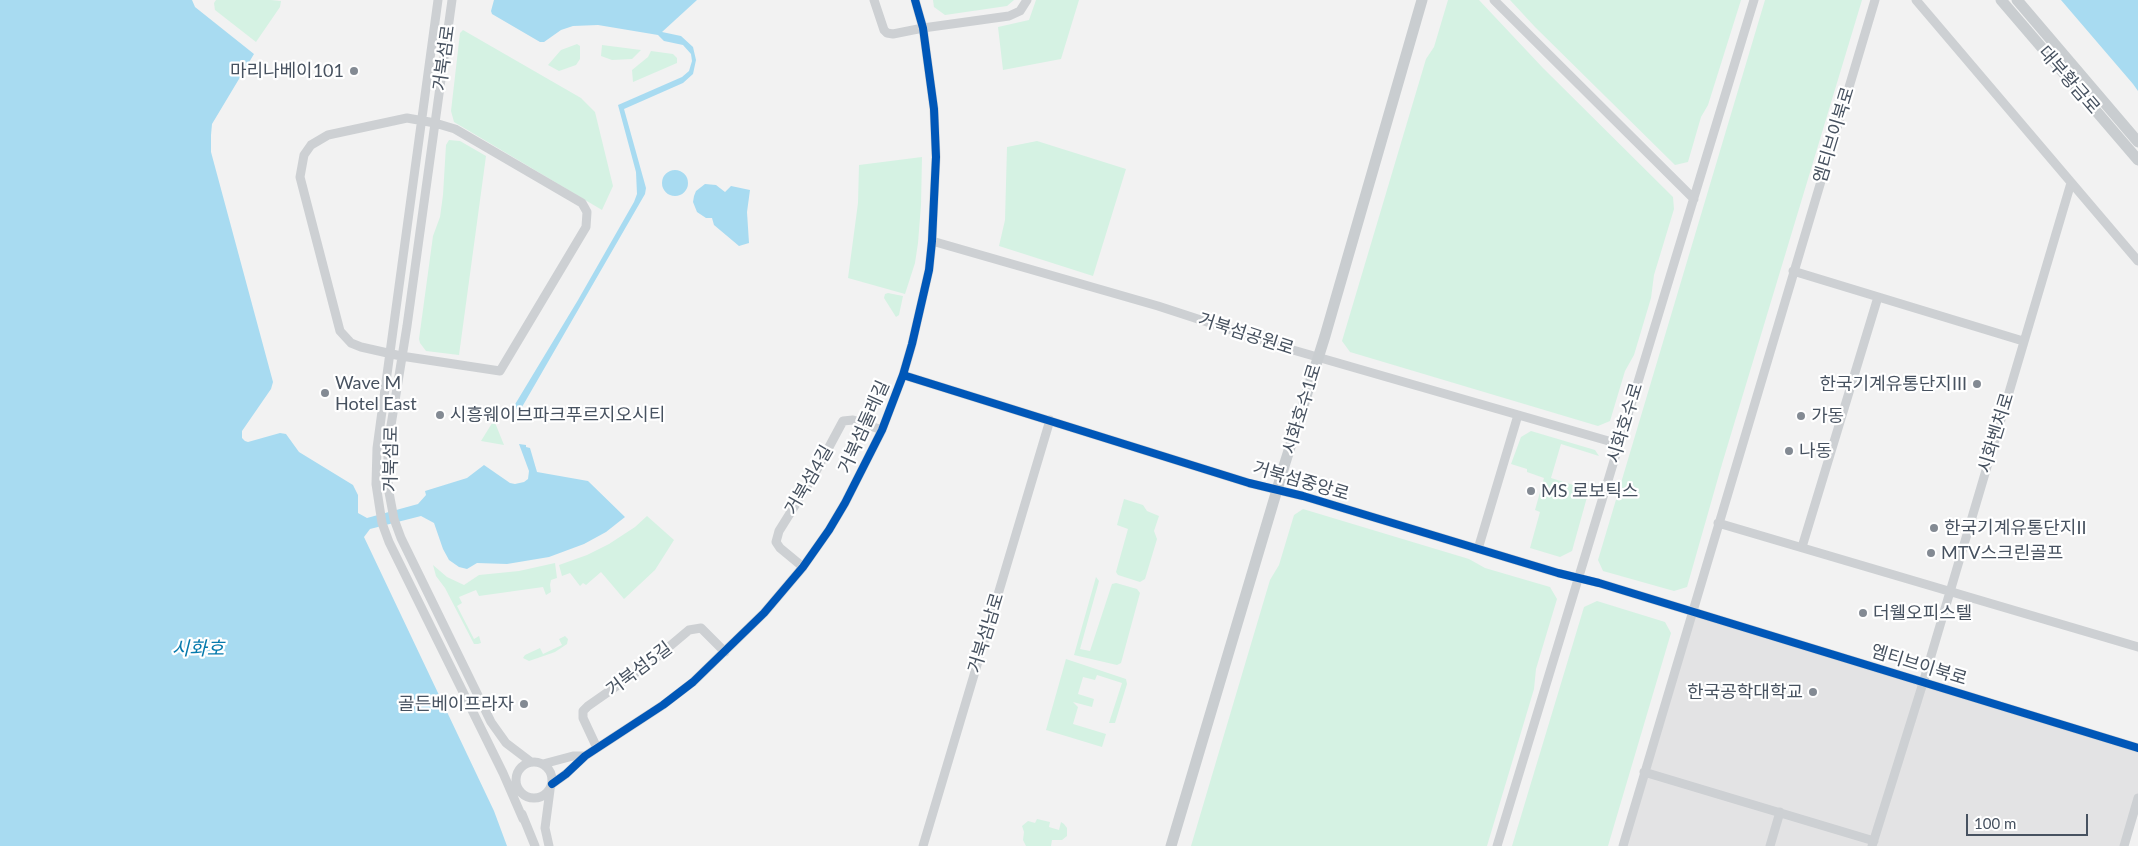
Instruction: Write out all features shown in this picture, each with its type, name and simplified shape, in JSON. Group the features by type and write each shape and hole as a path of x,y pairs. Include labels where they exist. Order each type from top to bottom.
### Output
{"main road":[{"name":"시화호수1로","path":"1171,846 1318,356 1422,0"},
{"name":"대부황금로","path":"2001,0 2138,160"},
{"name":"대부황금로","path":"2017,0 2138,142"}],"street":[{"path":"438,0 377,448 378,504 390,542 503,773 535,846"},
{"name":"거북섬로","path":"452,0 388,444 390,501 401,538 491,722 506,743 531,762"},
{"path":"874,0 881,23 887,33 910,32 923,28 1009,16 1020,11 1026,0"},
{"name":"거북섬둘레길","path":"584,756 663,705 693,682 764,613 803,567 845,504 882,430 903,375 929,270 932,241 936,158 933,96 923,28 915,0"},
{"path":"1494,0 1694,199"},
{"name":"시화호수로","path":"1497,846 1754,0"},
{"name":"엠티브이북로","path":"1623,846 1875,0"},
{"path":"1916,0 2138,261"},
{"path":"407,118 435,123 455,129 582,204 588,219 586,227 500,370 390,354 351,343 340,331 300,177 304,156 311,145 328,135 407,118"},
{"name":"시화벤처로","path":"1873,843 1923,682 2071,183"},
{"name":"거북섬공원로","path":"932,241 1127,297 1292,350 1618,444"},
{"path":"1793,271 2023,341"},
{"path":"1802,547 1878,297"},
{"name":"거북섬중앙로","path":"903,375 1249,483 1277,489 1692,612"},
{"path":"1478,549 1518,415"},
{"name":"거북섬4길","path":"803,567 780,548 776,542 778,531 814,474 843,421 853,420 882,430"},
{"name":"거북섬남로","path":"923,846 1050,420"},
{"path":"1718,523 1949,593 2138,647"},
{"name":"엠티브이북로","path":"1692,612 2138,748"},
{"name":"거북섬5길","path":"597,748 583,718 583,711 651,662 689,630 702,628 725,652"},
{"path":"518,752 555,759"},
{"path":"503,773 529,798 541,797 584,756"},
{"path":"523,819 517,773 520,768 531,762 543,764 555,759 584,756"},
{"path":"543,764 551,773 551,787 545,828 549,846"},
{"path":"1644,772 1780,812 1873,843"},
{"path":"548,804 566,774"},
{"path":"2124,846 2138,798"},
{"path":"1770,846 1780,812"}],"shaded area":[{"name":"한국공학대학교","path":"1692,611 2138,748 2138,798 2124,846 1623,846"}],"green space":[{"path":"216,0 281,1 280,7 256,42 215,10 214,3"},
{"path":"933,0 1014,0 1007,6 945,15 934,7"},
{"path":"1036,0 1079,0 1061,59 1003,70 998,27 1029,20"},
{"path":"1448,0 1479,0 1543,68 1673,197 1674,209 1654,275 1651,298 1634,355 1625,371 1610,421 1598,426 1350,352 1342,341 1426,59 1434,47"},
{"path":"1510,0 1741,0 1708,105 1701,117 1688,162 1675,165"},
{"path":"1765,0 1862,0 1722,464 1687,587 1674,591 1603,571 1598,560"},
{"path":"463,30 581,98 595,112 613,186 602,210 454,122 451,111 460,33"},
{"path":"577,44 580,46 580,59 576,65 559,71 548,65 561,50"},
{"path":"602,45 641,50 632,59 612,60 601,56"},
{"path":"651,51 673,54 677,58 677,63 633,82 632,70 648,57"},
{"path":"449,140 460,141 486,156 459,355 426,351 419,339 433,236 440,217 446,145"},
{"path":"1037,141 1126,169 1093,276 999,246 1005,220 1007,147"},
{"path":"922,157 918,243 915,263 905,294 848,278 858,203 859,165"},
{"path":"885,294 903,296 899,315 896,317 884,298"},
{"path":"494,420 504,445 481,441"},
{"path":"1531,431 1595,450 1599,456 1561,444 1551,478 1589,490 1572,551 1560,557 1530,548 1540,512 1535,510 1544,478 1527,472 1527,469 1511,464 1521,437"},
{"path":"1124,499 1143,505 1147,511 1159,516 1154,531 1157,539 1145,579 1140,582 1118,575 1116,572 1128,529 1117,525"},
{"path":"1303,509 1469,559 1485,568 1550,587 1557,599 1536,669 1534,689 1487,846 1191,846 1270,580 1279,565 1294,515"},
{"path":"647,516 674,540 655,570 624,599 601,572 586,585 583,583 580,586 570,573 562,576 559,565 587,555 609,544 635,527"},
{"path":"555,563 557,578 551,580 551,592 546,595 543,587 479,596 476,590 459,597 462,603 457,606 474,639 479,636 481,643 478,644 474,644 445,588 436,576 433,565 447,577 464,585 479,575 519,571"},
{"path":"1096,577 1099,581 1080,649 1090,651 1112,584 1116,583 1137,589 1140,593 1121,663 1117,665 1074,655"},
{"path":"1597,601 1665,622 1671,633 1608,846 1512,846 1584,607"},
{"path":"565,636 568,639 567,644 555,652 529,661 523,658 525,655 540,648 543,654 562,645 559,639"},
{"path":"1066,659 1126,679 1127,684 1115,723 1109,723 1122,683 1097,675 1095,680 1083,677 1078,694 1094,699 1092,707 1073,702 1078,707 1073,724 1106,734 1102,747 1046,730"},
{"path":"1037,819 1050,822 1049,827 1059,830 1061,822 1067,828 1067,836 1062,840 1052,840 1051,846 1026,846 1023,840 1024,832 1022,826 1028,821 1035,823"}],"water":[{"name":"시화호","path":"0,0 192,0 195,7 254,54 212,124 211,135 211,152 273,382 271,389 242,431 242,438 245,441 248,442 280,433 286,434 299,452 353,485 358,495 358,513 367,518 418,504 426,495 425,491 467,478 484,465 510,483 524,482 528,479 529,471 519,444 530,448 537,472 588,481 625,517 606,532 584,544 549,557 507,564 477,563 467,569 459,567 449,560 434,523 421,516 370,529 364,537 494,811 507,846 0,846"},
{"path":"494,0 697,0 662,32 681,36 693,47 696,60 693,74 683,83 624,109 646,188 645,194 522,407 511,411 578,300 637,194 636,172 618,105 682,77 689,71 692,61 691,54 683,45 664,41 658,35 598,25 573,26 561,30 544,42 540,42 492,14"},
{"path":"2061,0 2138,0 2138,91 2133,84"},
{"path":"675,170 684,174 688,183 684,192 675,196 666,192 662,183 666,174"},
{"path":"705,184 716,185 725,192 731,186 750,190 747,212 749,243 739,246 714,225 712,218 706,218 697,212 693,202 694,196 696,191"}],"cycle path":[{"path":"552,784 585,756 663,705 693,682 764,613 803,567 829,530 882,430 903,375 912,344 929,270 932,241 936,157 934,109 923,28 915,0"},
{"path":"903,375 1249,483 1303,496 1558,573 1599,583 2138,748"}],"place":[{"name":"마리나베이101","path":"354,71"},
{"name":"한국기계유통단지III","path":"1977,384"},
{"name":"Wave M Hotel East","path":"325,393"},
{"name":"시흥웨이브파크푸르지오시티","path":"440,415"},
{"name":"가동","path":"1801,416"},
{"name":"나동","path":"1789,451"},
{"name":"MS 로보틱스","path":"1531,491"},
{"name":"한국기계유통단지II","path":"1934,528"},
{"name":"MTV스크린골프","path":"1931,553"},
{"name":"더웰오피스텔","path":"1863,613"},
{"name":"한국공학대학교","path":"1813,692"},
{"name":"골든베이프라자","path":"524,704"}]}
